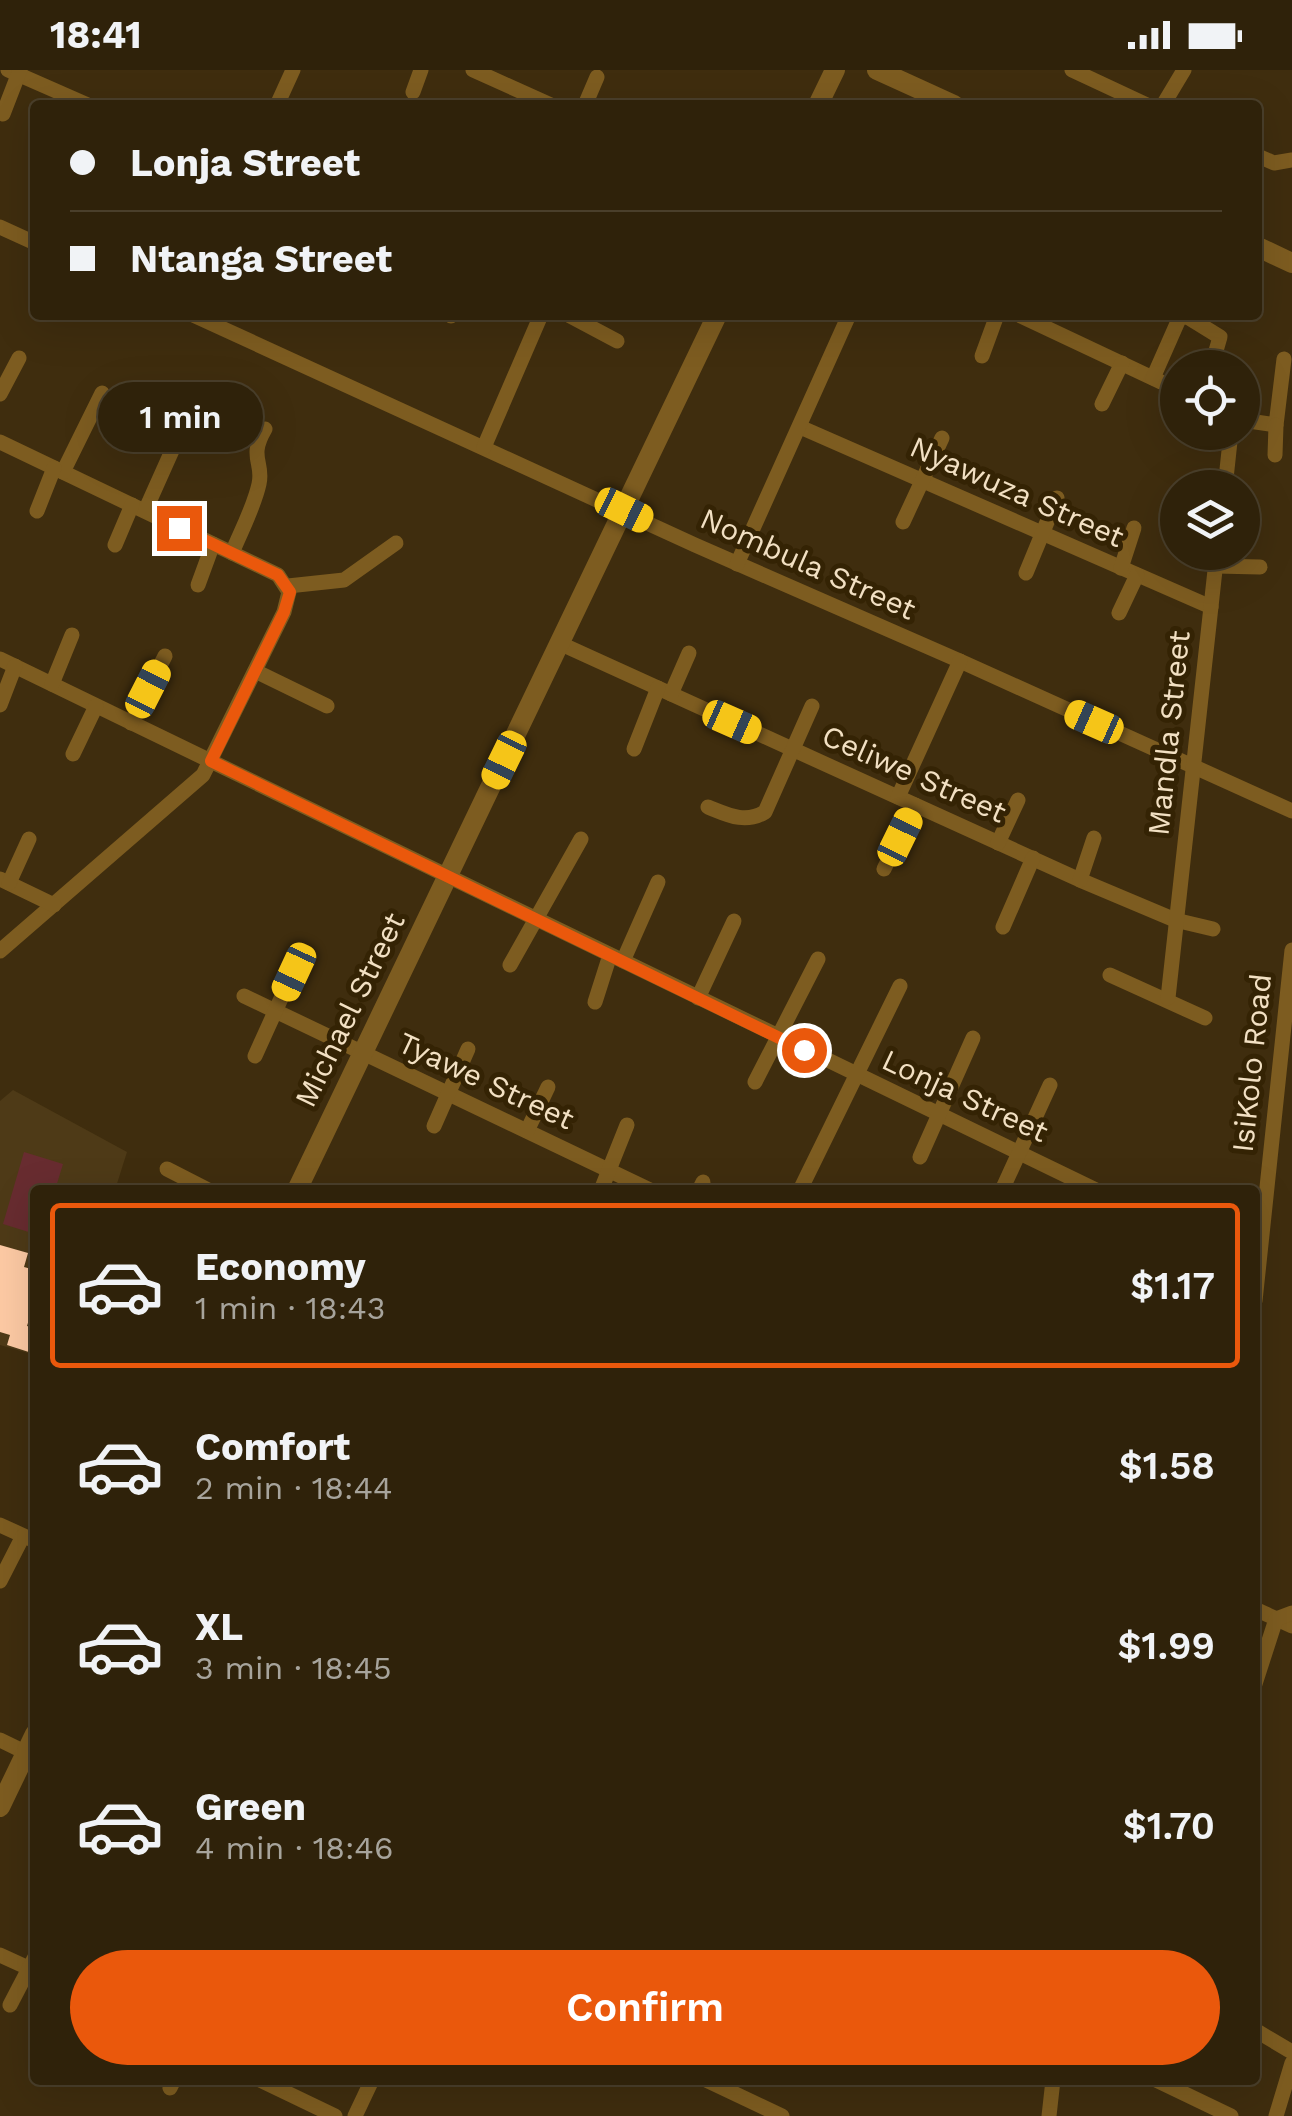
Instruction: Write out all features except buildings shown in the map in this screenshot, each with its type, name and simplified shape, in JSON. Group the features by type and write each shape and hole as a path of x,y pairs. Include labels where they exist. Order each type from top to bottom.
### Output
{"street":[{"path":"279,100 292,70"},
{"path":"413,92 421,70"},
{"path":"473,70 539,100"},
{"path":"820,100 835,70"},
{"path":"878,70 943,100"},
{"path":"1166,100 1184,70"},
{"path":"1077,71 1137,100"},
{"path":"3,114 15,72 77,100"},
{"path":"586,100 597,78"},
{"path":"1262,158 1274,163 1292,160"},
{"path":"0,227 30,241"},
{"path":"1262,249 1292,263"},
{"name":"Nombula Street","path":"204,320 1292,812"},
{"path":"484,448 542,320"},
{"path":"581,320 617,341"},
{"name":"Michael Street","path":"299,1185 716,320"},
{"path":"737,564 847,320"},
{"path":"982,356 995,320"},
{"path":"1038,320 1160,381"},
{"path":"1165,350 1179,320"},
{"path":"1192,320 1220,338 1216,350"},
{"path":"0,394 18,358"},
{"path":"1275,455 1284,359"},
{"path":"1153,378 1160,362"},
{"path":"1102,404 1122,363"},
{"path":"37,511 102,393"},
{"path":"1260,423 1276,425"},
{"name":"Nyawuza Street","path":"800,427 1211,606"},
{"path":"232,553 260,481 255,462 265,429"},
{"path":"115,546 180,435"},
{"path":"903,522 942,438"},
{"path":"0,442 278,575 288,586 288,602 255,671 211,761 190,788 0,950"},
{"path":"1026,573 1058,498"},
{"path":"1121,568 1134,528"},
{"path":"288,586 344,580 396,543"},
{"path":"198,585 213,544"},
{"name":"Mandla Street","path":"1175,920 1215,570"},
{"path":"1119,614 1137,575"},
{"path":"52,684 72,635"},
{"name":"Celiwe Street","path":"560,643 1080,880 1175,920 1214,928"},
{"path":"634,749 689,653"},
{"path":"131,722 165,656"},
{"path":"898,797 960,660"},
{"path":"0,705 8,663"},
{"name":"Lonja Street","path":"8,663 1086,1185"},
{"path":"255,671 327,706"},
{"path":"73,754 96,706"},
{"path":"708,807 737,818 759,816 769,807 812,706"},
{"path":"998,843 1018,800"},
{"path":"884,869 915,805"},
{"path":"1080,880 1094,838"},
{"path":"29,839 5,881 54,905"},
{"path":"510,965 582,839"},
{"path":"1003,927 1033,858"},
{"path":"595,1002 658,882"},
{"path":"1168,998 1175,920"},
{"path":"698,998 734,921"},
{"name":"IsiKolo Road","path":"1260,1254 1292,950"},
{"path":"755,1082 818,959"},
{"path":"255,1056 294,972"},
{"path":"1110,975 1205,1018"},
{"path":"802,1185 900,986"},
{"name":"Tyawe Street","path":"244,996 640,1185"},
{"path":"920,1157 973,1038"},
{"path":"434,1126 468,1049"},
{"path":"1004,1185 1050,1085"},
{"path":"527,1131 548,1086"},
{"path":"603,1185 627,1125"},
{"path":"167,1169 198,1185"},
{"path":"0,1524 29,1538 0,1581"},
{"path":"1260,1672 1284,1616 1292,1626"},
{"path":"0,1740 30,1748"},
{"path":"0,1807 30,1752"},
{"path":"0,1955 30,1965"},
{"path":"10,2006 30,1971"},
{"path":"1260,2033 1292,2052"},
{"path":"1276,2116 1292,2063"},
{"path":"273,2085 335,2116"},
{"path":"355,2116 370,2085"},
{"path":"717,2085 782,2116"},
{"path":"1049,2116 1052,2085"},
{"path":"1170,2085 1231,2116"}],"shaded area":[{"path":"13,1090 127,1152 117,1185 30,1185 30,1354 0,1345 0,1101"},
{"path":"24,1152 63,1164 57,1185 30,1185 30,1232 3,1224"}],"route":[{"path":"179,528 278,575 290,592 284,612 211,761 804,1050"}]}
